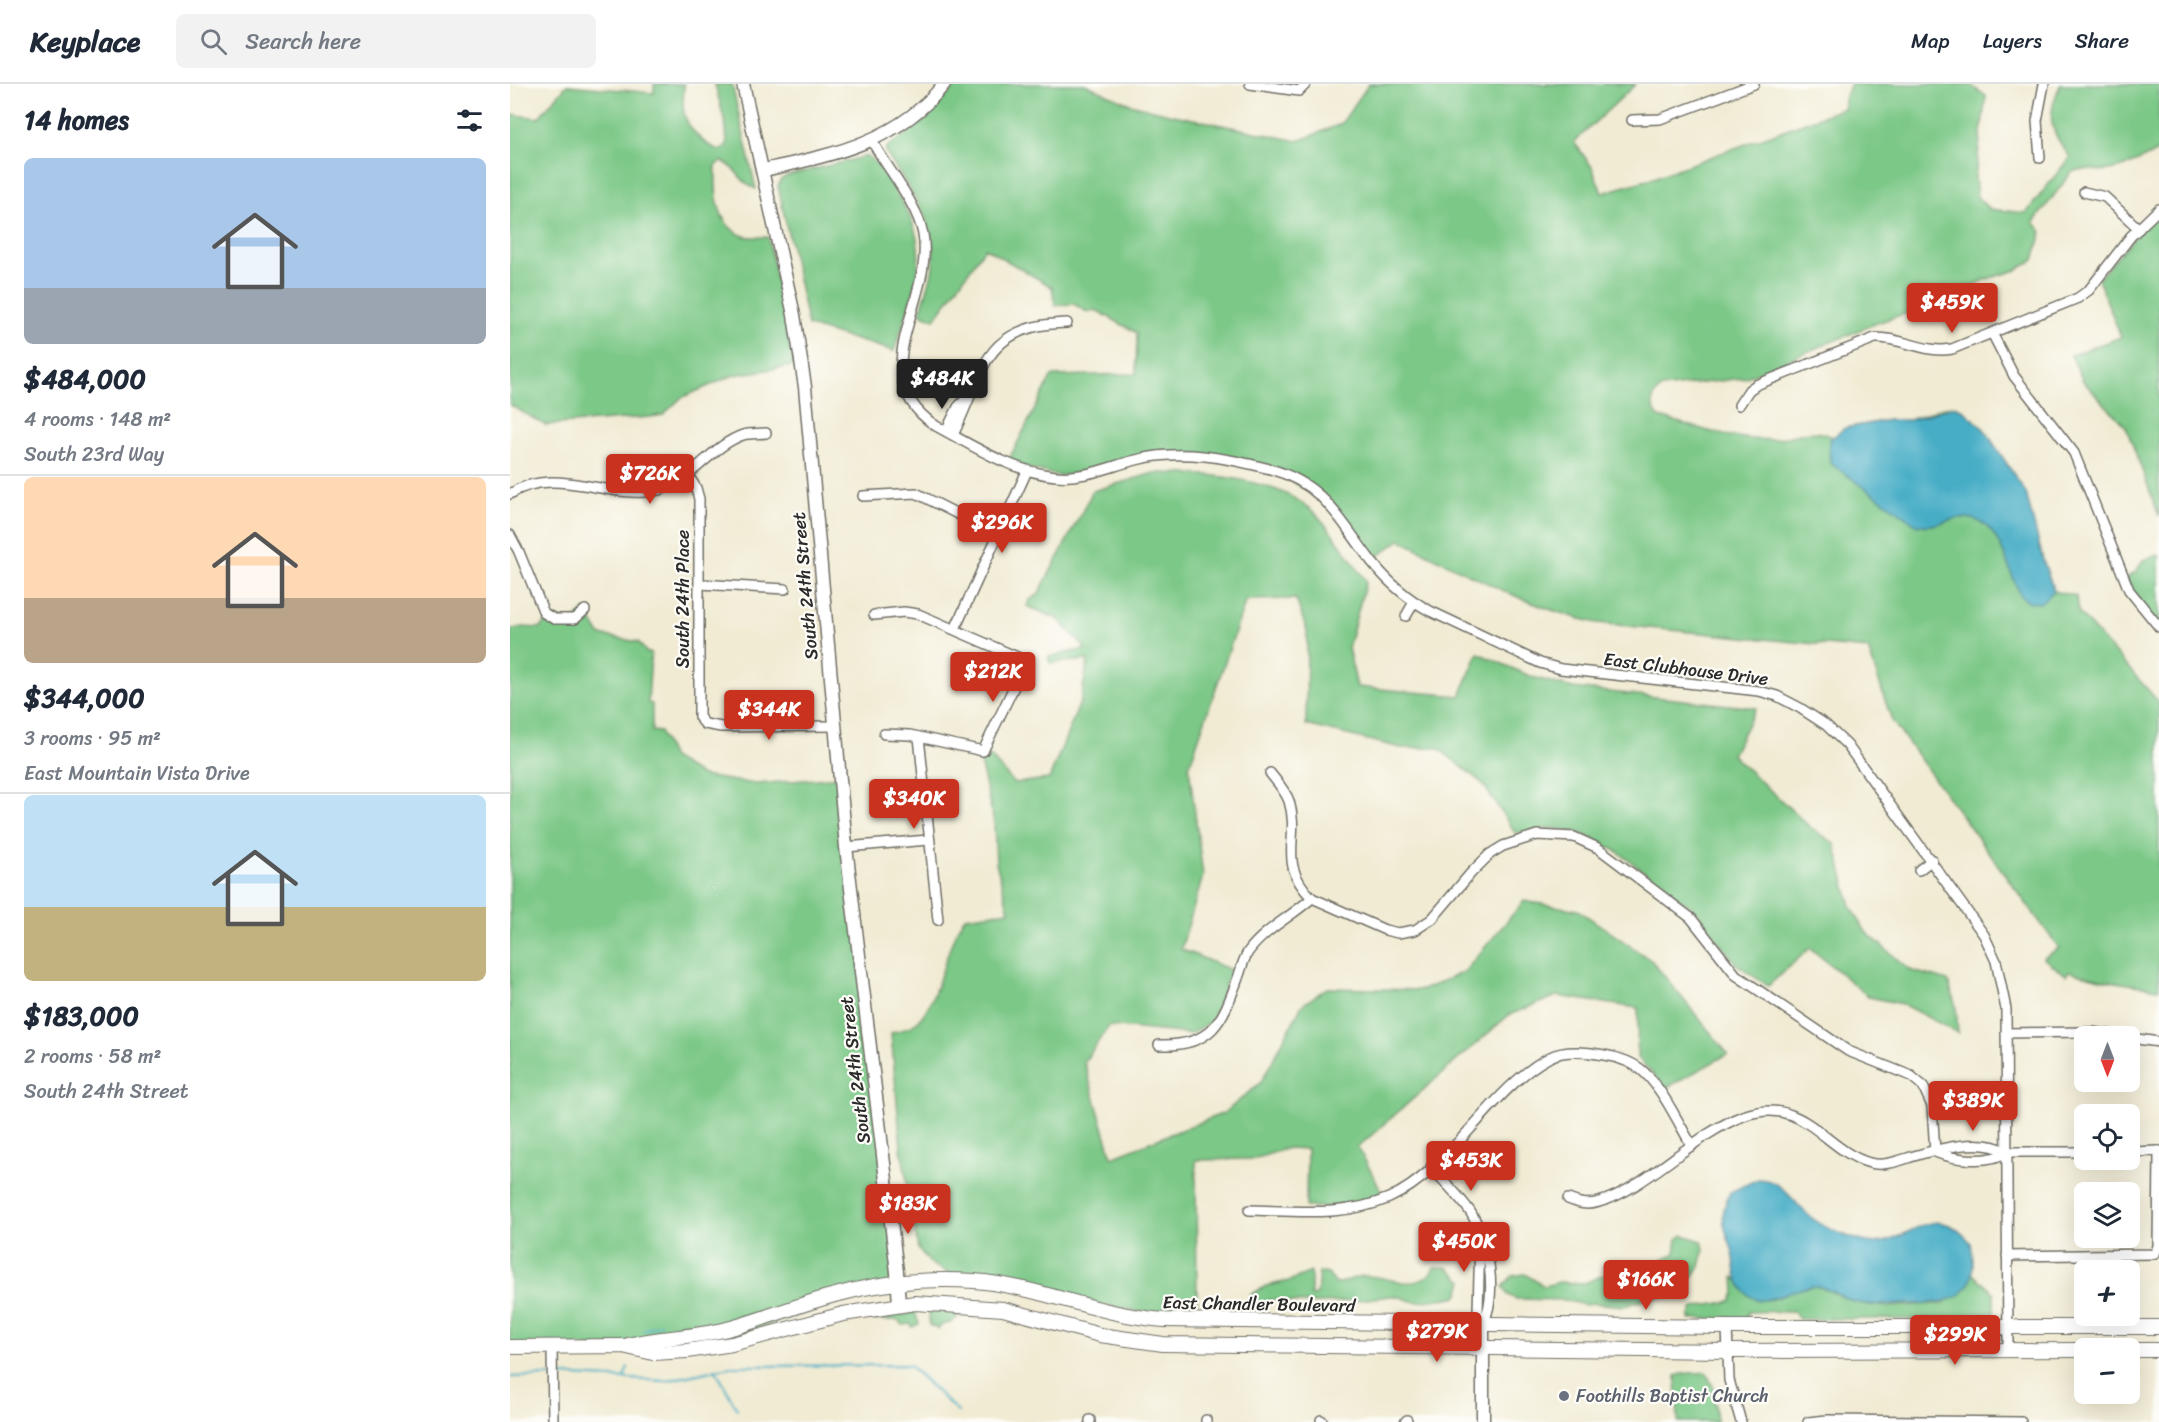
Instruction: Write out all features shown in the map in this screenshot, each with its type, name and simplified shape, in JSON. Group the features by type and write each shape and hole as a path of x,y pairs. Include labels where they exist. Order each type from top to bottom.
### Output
{"main road":[{"name":"East Chandler Boulevard","path":"623,1346 654,1338 686,1337 731,1328 838,1294 898,1283 953,1280 1005,1285 1101,1310 1147,1319 1727,1328 2159,1327"},
{"name":"East Chandler Boulevard","path":"510,1347 623,1346 653,1353 687,1351 732,1344 843,1314 899,1305 952,1304 1003,1309 1100,1335 1154,1344 1728,1351 2074,1350"},
{"path":"2140,1350 2159,1350"}],"street":[{"name":"South 24th Street","path":"743,84 764,170 794,315 805,387 846,847 899,1305"},
{"path":"764,170 872,141 910,119 944,84"},
{"path":"1250,84 1302,88"},
{"path":"1632,120 1660,119 1754,84"},
{"path":"2040,158 2037,121 2044,84"},
{"name":"East Clubhouse Drive","path":"872,141 905,195 922,233 924,264 900,353 900,374 918,410 926,419 1027,471 1060,476 1088,474 1138,459 1177,453 1200,455 1271,469 1310,487 1328,502 1371,562 1414,602 1513,651 1561,669 1595,675 1725,687 1777,696 1826,725 1847,745 1974,918 1996,961 2003,987 2006,1033 2008,1350"},
{"path":"2084,192 2105,197 2139,229"},
{"path":"1739,405 1749,390 1756,385 1875,338 1894,339 1942,351 1992,333 2084,294 2159,209"},
{"path":"950,433 992,352 1009,336 1038,325 1067,323"},
{"path":"1992,333 2014,376 2074,453 2129,590 2159,627"},
{"path":"510,494 522,486 556,482 621,490 654,491 670,486 688,475 713,453 743,435 766,433"},
{"path":"955,629 1027,471"},
{"name":"South 24th Place","path":"688,475 696,488 699,500 699,717 705,723 721,727 836,726"},
{"path":"863,496 916,493 998,534"},
{"path":"510,535 543,613 554,619 575,619 585,610"},
{"path":"700,584 784,589"},
{"path":"1406,616 1414,602"},
{"path":"874,615 904,612 918,614 1017,657 1023,663 983,751 920,736 884,734"},
{"path":"920,736 928,840 938,920"},
{"path":"1270,773 1288,799 1292,814 1290,862 1294,877 1312,898 1385,930 1398,933 1415,930 1432,919 1477,866 1503,846 1537,835 1574,837 1598,848 1690,918 1736,975 1848,1051 1911,1076 1923,1086 1932,1106 1935,1152"},
{"path":"846,847 928,840"},
{"path":"1918,870 1932,860"},
{"path":"1159,1045 1181,1046 1206,1035 1216,1027 1224,1016 1247,954 1312,898"},
{"path":"2006,1033 2074,1032"},
{"path":"2140,1039 2159,1042"},
{"path":"1249,1210 1314,1212 1367,1206 1403,1190 1431,1167 1526,1074 1552,1056 1585,1051 1619,1057 1645,1072 1692,1146"},
{"path":"1568,1199 1582,1204 1599,1203 1628,1188 1692,1146 1742,1117 1759,1112 1777,1112 1811,1125 1858,1159 1870,1164 1935,1152 1951,1158 1998,1158 2007,1152 2074,1152"},
{"path":"2007,1256 2155,1254 2158,1246 2159,1151 2140,1152"},
{"path":"1431,1167 1472,1214 1488,1254 1489,1311 1483,1324 1483,1422"},
{"path":"1727,1328 1729,1380 1741,1422"},
{"path":"552,1346 553,1422"},
{"path":"1808,1422 1827,1420 2021,1422"}],"green space":[{"path":"654,84 684,84 683,110 689,125 703,141 721,150 727,146 726,127 715,84 732,84 756,189 721,161 716,165 719,206 722,216 734,231 746,237 768,237 794,366 734,375 681,398 663,415 545,425 510,405 510,114 538,118 567,85 654,93"},
{"path":"958,84 1085,84 1130,104 1298,141 1341,124 1369,84 1636,84 1574,142 1592,167 1602,193 1650,179 1844,108 1845,95 1851,84 1969,84 1986,96 1975,178 1977,197 1989,209 2026,213 2070,157 2057,138 2052,122 2053,106 2060,84 2159,84 2159,150 2116,169 2104,171 2085,169 2071,173 2034,222 2042,232 2034,260 2017,270 1987,279 1922,308 1877,323 1744,378 1662,388 1655,394 1653,405 1659,417 1745,439 1774,439 1810,432 1833,437 1845,428 1889,420 1909,420 1944,407 1954,406 1963,410 1984,429 2026,493 2043,560 2054,591 2076,596 2078,612 2159,702 2159,989 2104,980 2069,971 2066,975 2043,958 2059,948 1892,721 1868,649 1597,623 1571,616 1496,587 1400,540 1377,557 1351,532 1328,502 1271,469 1177,453 1060,476 1007,463 1052,376 1136,374 1137,333 1096,310 1087,312 1074,304 1055,305 1052,287 985,248 935,319 920,313 932,272 934,255 932,239 921,209 886,153 886,148 923,122"},
{"path":"867,156 876,163 900,199 909,214 917,238 919,255 915,287 894,351 808,326 778,186 781,179 790,175"},
{"path":"2159,209 2159,516 2126,427 2083,381 2071,355 2121,337 2098,279"},
{"path":"1154,473 1217,476 1261,485 1300,502 1316,514 1366,581 1348,648 1357,687 1460,696 1478,653 1532,677 1573,688 1756,708 1732,755 1810,827 1835,844 1851,906 1866,932 1910,970 1948,981 1956,1007 1958,1033 1902,1004 1869,997 1810,948 1768,986 1736,964 1696,911 1618,852 1583,834 1553,828 1515,833 1483,784 1438,748 1401,748 1306,725 1307,631 1296,599 1246,600 1189,767 1203,876 1181,949 1231,970 1211,1022 1190,1034 1109,1026 1084,1062 1112,1157 1224,1113 1261,1082 1302,1005 1327,988 1423,990 1464,972 1524,901 1578,910 1652,961 1728,1054 1666,1088 1637,1057 1638,1008 1557,996 1509,1015 1358,1147 1383,1194 1335,1207 1306,1207 1307,1149 1288,1148 1254,1159 1196,1160 1197,1316 1157,1315 954,1276 931,1264 918,1249 901,1148 891,1033 913,1025 930,1004 952,943 965,917 1009,911 996,863 994,823 980,761 990,756 1014,783 1049,779 1081,700 1088,660 1050,663 1048,657 1086,649 1058,619 1027,606 1030,600 1038,595 1093,491"},
{"path":"2159,555 2159,627 2124,579 2136,572 2143,560"},
{"path":"585,610 600,635 638,642 647,653 651,653 648,703 652,704 652,731 660,732 672,758 702,776 756,784 840,777 898,1292 834,1304 730,1337 661,1346 510,1347 510,630 522,627 540,628 543,624 555,619 575,619"},
{"path":"1683,1235 1702,1241 1704,1249 1700,1267 1683,1290 1674,1296 1649,1298 1625,1306 1593,1303 1585,1305 1563,1300 1516,1299 1508,1295 1503,1287 1512,1276 1525,1274 1544,1286 1560,1282 1582,1284 1606,1274 1640,1271 1675,1253 1677,1239"},
{"path":"1447,1267 1463,1281 1458,1296 1417,1302 1393,1296 1333,1302 1304,1303 1273,1300 1257,1304 1251,1303 1250,1295 1266,1286 1289,1281 1311,1272 1311,1296 1317,1295 1319,1272 1328,1274 1336,1284 1363,1276 1411,1282 1420,1281 1434,1268"},
{"path":"1972,1273 1994,1293 1994,1312 1987,1319 1799,1319 1794,1312 1749,1312 1746,1318 1689,1319 1692,1309 1732,1300 1735,1293 1734,1277 1750,1294 1765,1300 1778,1298 1802,1287 1815,1286 1866,1304 1900,1306 1944,1303 1971,1278"},
{"path":"929,1311 963,1312 951,1323 943,1324 938,1329 929,1325"},
{"path":"901,1312 902,1315 915,1312 919,1324 912,1327 911,1324 903,1325 897,1320 875,1320 871,1317"},
{"path":"1706,1372 1714,1388 1717,1422 1678,1422 1676,1376"}],"water":[{"path":"1954,406 1963,410 1984,429 2026,493 2043,560 2054,591 2040,603 2029,602 2021,596 1994,534 1985,525 1974,519 1961,518 1934,525 1916,524 1830,463 1829,440 1845,428 1889,420 1909,420"},
{"path":"1758,1179 1773,1182 1779,1186 1811,1217 1826,1227 1867,1242 1881,1242 1931,1223 1943,1223 1956,1229 1971,1243 1973,1261 1968,1286 1961,1294 1951,1299 1925,1304 1865,1304 1849,1300 1821,1287 1799,1289 1765,1300 1754,1299 1745,1292 1737,1276 1723,1216 1730,1192"}],"waterway":[{"path":"644,1330 661,1324"},
{"path":"556,1375 665,1381 734,1366 909,1365 958,1412"},
{"path":"624,1378 628,1367"},
{"path":"715,1369 737,1409"},
{"path":"510,1377 551,1376"}],"place":[{"name":"Foothills Baptist Church","path":"1564,1396"}]}
